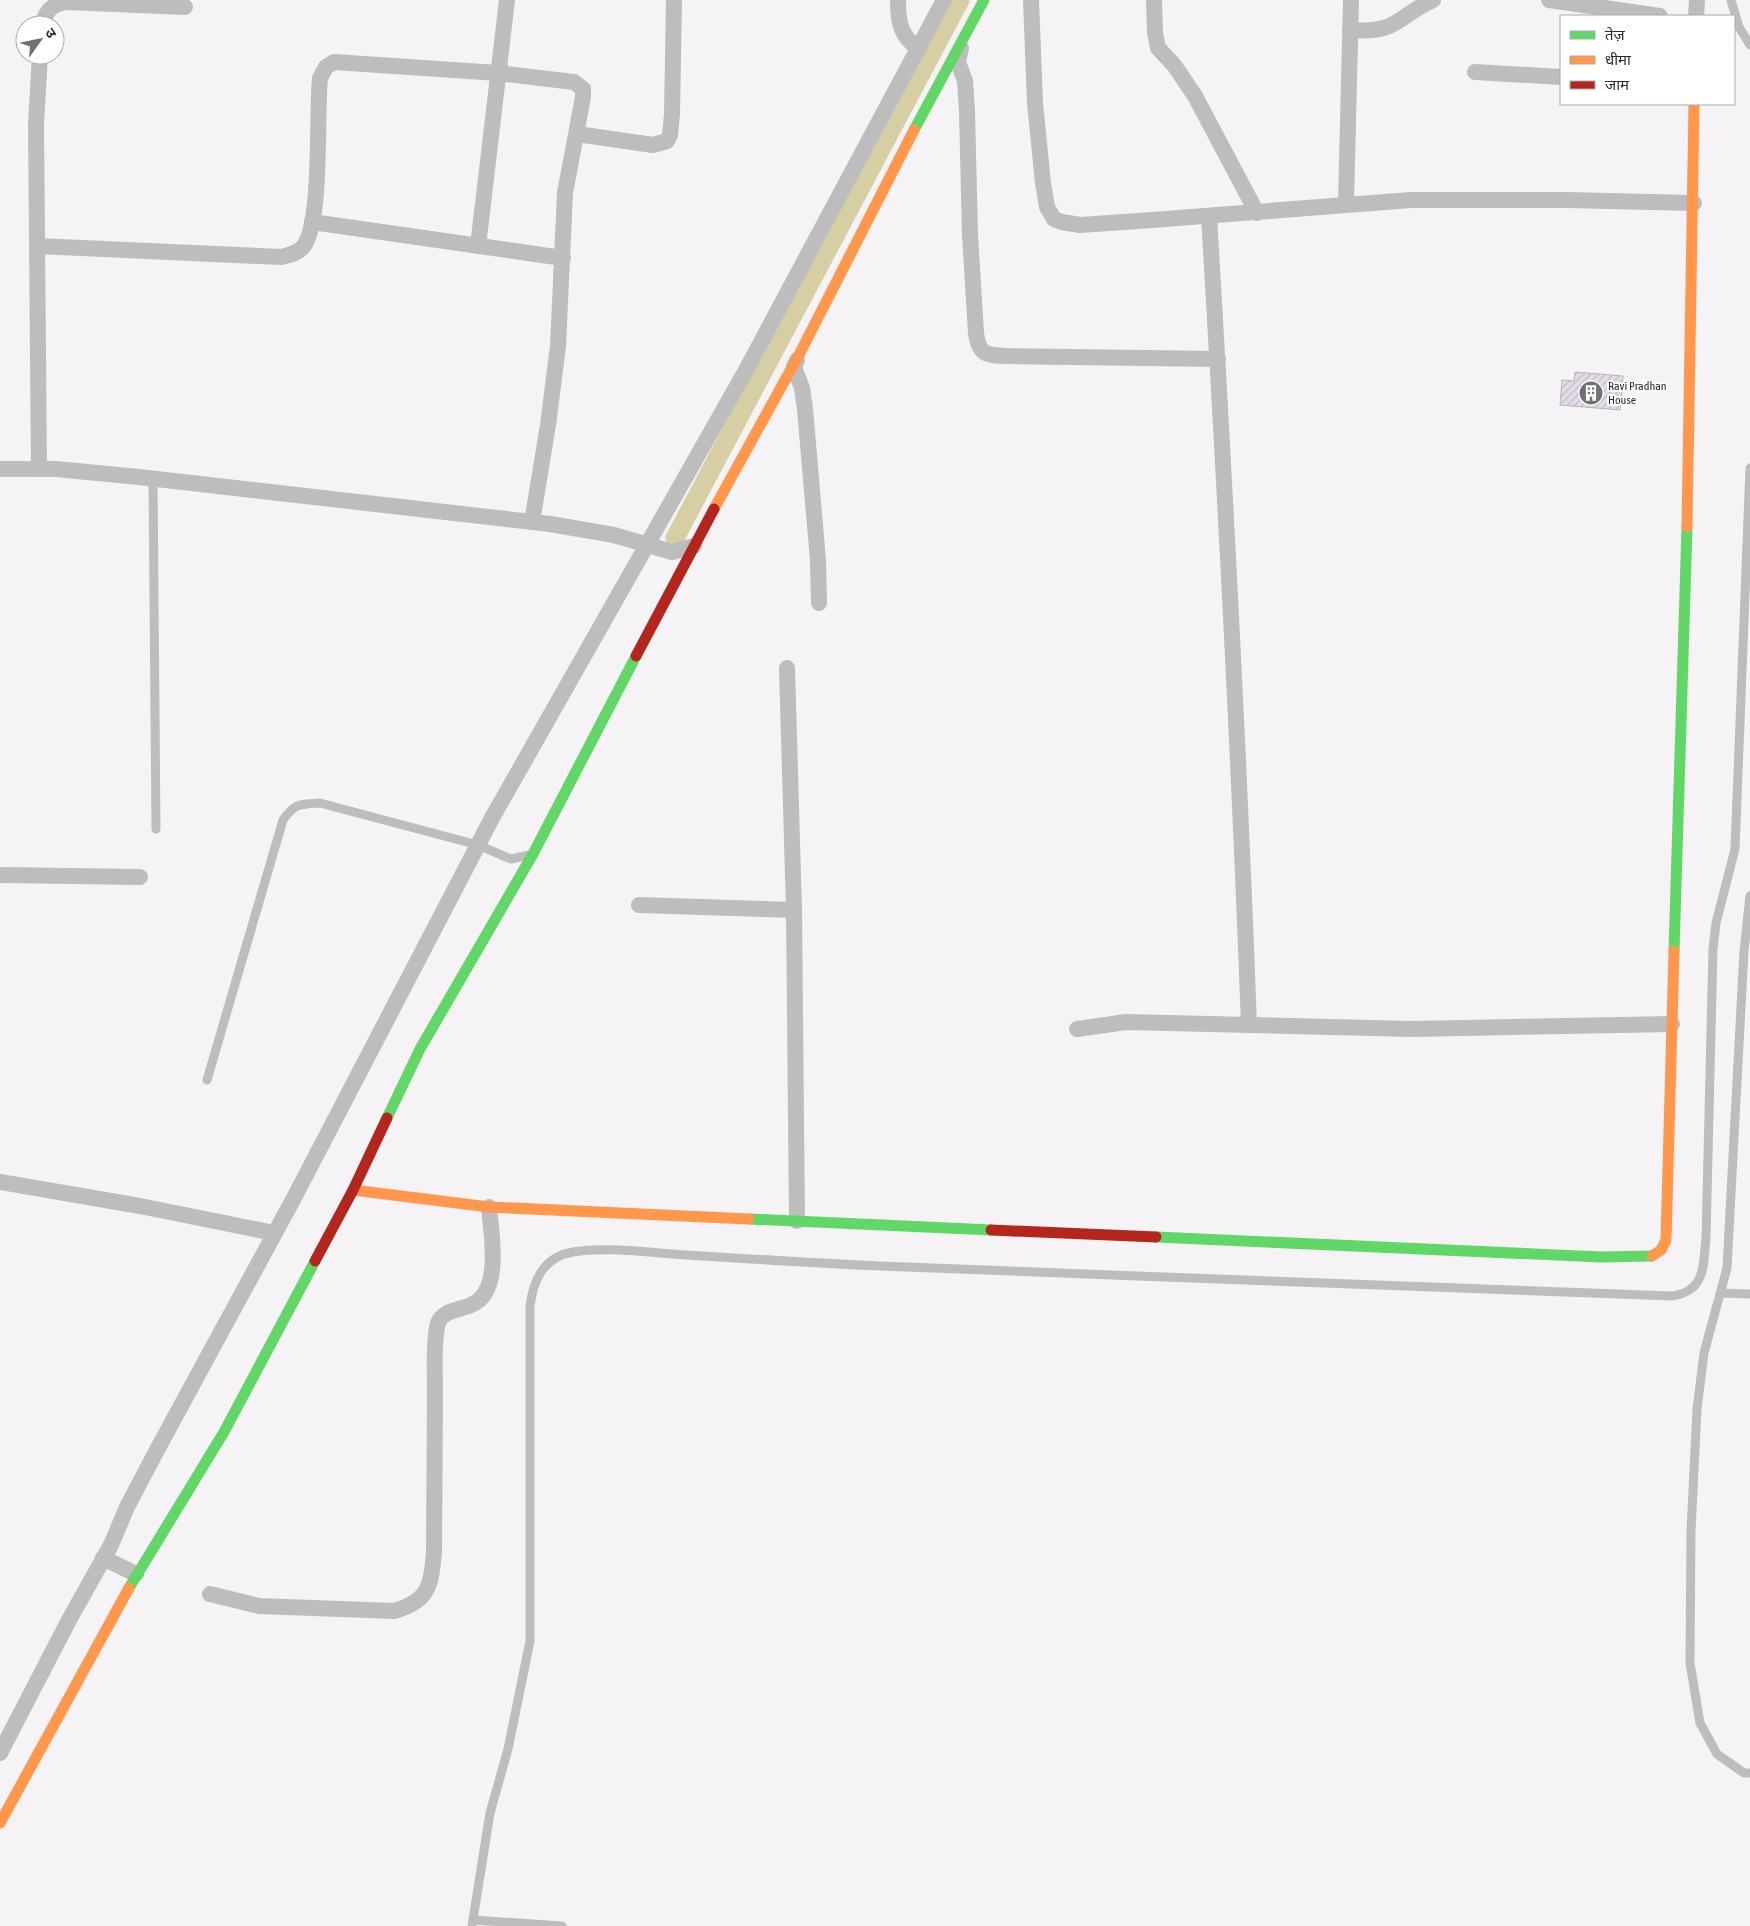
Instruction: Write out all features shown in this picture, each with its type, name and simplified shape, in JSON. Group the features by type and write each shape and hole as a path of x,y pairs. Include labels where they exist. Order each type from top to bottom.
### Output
{"street":[{"path":"478,246 507,0"},
{"path":"576,134 653,145 667,141 670,134 672,114 674,0"},
{"path":"898,0 900,26 903,36 918,48"},
{"path":"0,1753 69,1620 104,1558 156,1450 483,847 659,547 745,372 944,0"},
{"path":"0,1823 136,1574 224,1432 353,1190 420,1049 533,854 694,546 801,351 984,0"},
{"path":"1031,0 1035,103 1046,207 1054,219 1062,222 1080,225 1257,213 1346,204 1478,200 1694,203"},
{"path":"1154,0 1155,33 1158,48 1174,65 1195,96 1257,213"},
{"path":"1346,204 1351,0"},
{"path":"1350,30 1370,32 1382,30 1394,25 1421,5 1433,0"},
{"path":"1549,0 1653,15"},
{"path":"1696,15 1697,0"},
{"path":"46,15 53,5 66,2 184,7"},
{"path":"962,40 958,62 965,80 976,333 978,345 982,351 990,355 1008,356 1218,359"},
{"path":"37,246 281,257 294,254 303,248 312,222 320,78 326,67 334,62 498,73 564,80 580,86 583,97 565,193 558,346 548,425 532,522"},
{"path":"39,65 36,124 39,469"},
{"path":"1475,72 1560,76"},
{"path":"353,1190 489,1207 1567,1256 1650,1256 1658,1253 1666,1240 1680,780 1694,203 1694,105"},
{"path":"1210,216 1227,573 1239,756 1249,1024"},
{"path":"312,222 563,258"},
{"path":"801,351 794,368 802,388 805,409 818,560 819,603"},
{"path":"0,469 39,469 153,479 532,522 614,535 659,547 694,546"},
{"path":"788,668 794,910 797,1221"},
{"path":"0,875 140,877"},
{"path":"639,905 794,910"},
{"path":"1077,1029 1126,1022 1412,1029 1672,1024"},
{"path":"0,1182 140,1206 274,1233"},
{"path":"210,1594 259,1606 394,1611 410,1606 426,1591 432,1578 434,1552 435,1377 439,1322 445,1314 472,1305 482,1297 491,1278 494,1264 489,1207"},
{"path":"104,1558 136,1574"}],"lane":[{"path":"1731,0 1735,15"},
{"path":"1735,15 1738,27 1750,45"},
{"path":"562,1926 473,1923 490,1813 508,1750 530,1641 530,1307 532,1286 541,1271 559,1258 572,1252 620,1251 809,1263 1672,1296 1686,1294 1694,1288 1700,1278 1706,1238 1716,923 1736,840 1750,468"},
{"path":"153,479 156,830"},
{"path":"207,1080 283,820 291,809 300,804 320,803 483,847 511,859 533,854"},
{"path":"1750,896 1744,951 1727,1260 1721,1293 1704,1353 1697,1410 1691,1531 1690,1663 1700,1723 1717,1754 1744,1772 1750,1773"},
{"path":"1721,1293 1750,1294"}],"building":[{"name":"Ravi Pradhan House","path":"1575,372 1623,376 1620,410 1560,405 1562,380 1574,381"}],"waterway":[{"path":"675,538 960,0"}],"traffic: fast":[{"path":"914,130 984,0"},
{"path":"1674,951 1687,527"},
{"path":"387,1118 420,1049 533,854 636,656"},
{"path":"749,1219 991,1230"},
{"path":"1156,1237 1601,1257 1652,1256"},
{"path":"129,1588 224,1432 315,1261"}],"traffic: slow":[{"path":"1687,527 1694,105"},
{"path":"714,509 801,351 914,130"},
{"path":"1652,1256 1661,1250 1666,1240 1674,951"},
{"path":"353,1190 489,1207 749,1219"},
{"path":"0,1823 129,1588"}],"traffic: jam":[{"path":"636,656 714,509"},
{"path":"315,1261 353,1190 387,1118"},
{"path":"991,1230 1156,1237"}],"place":[{"name":"Ravi Pradhan House","path":"1591,393"}]}
